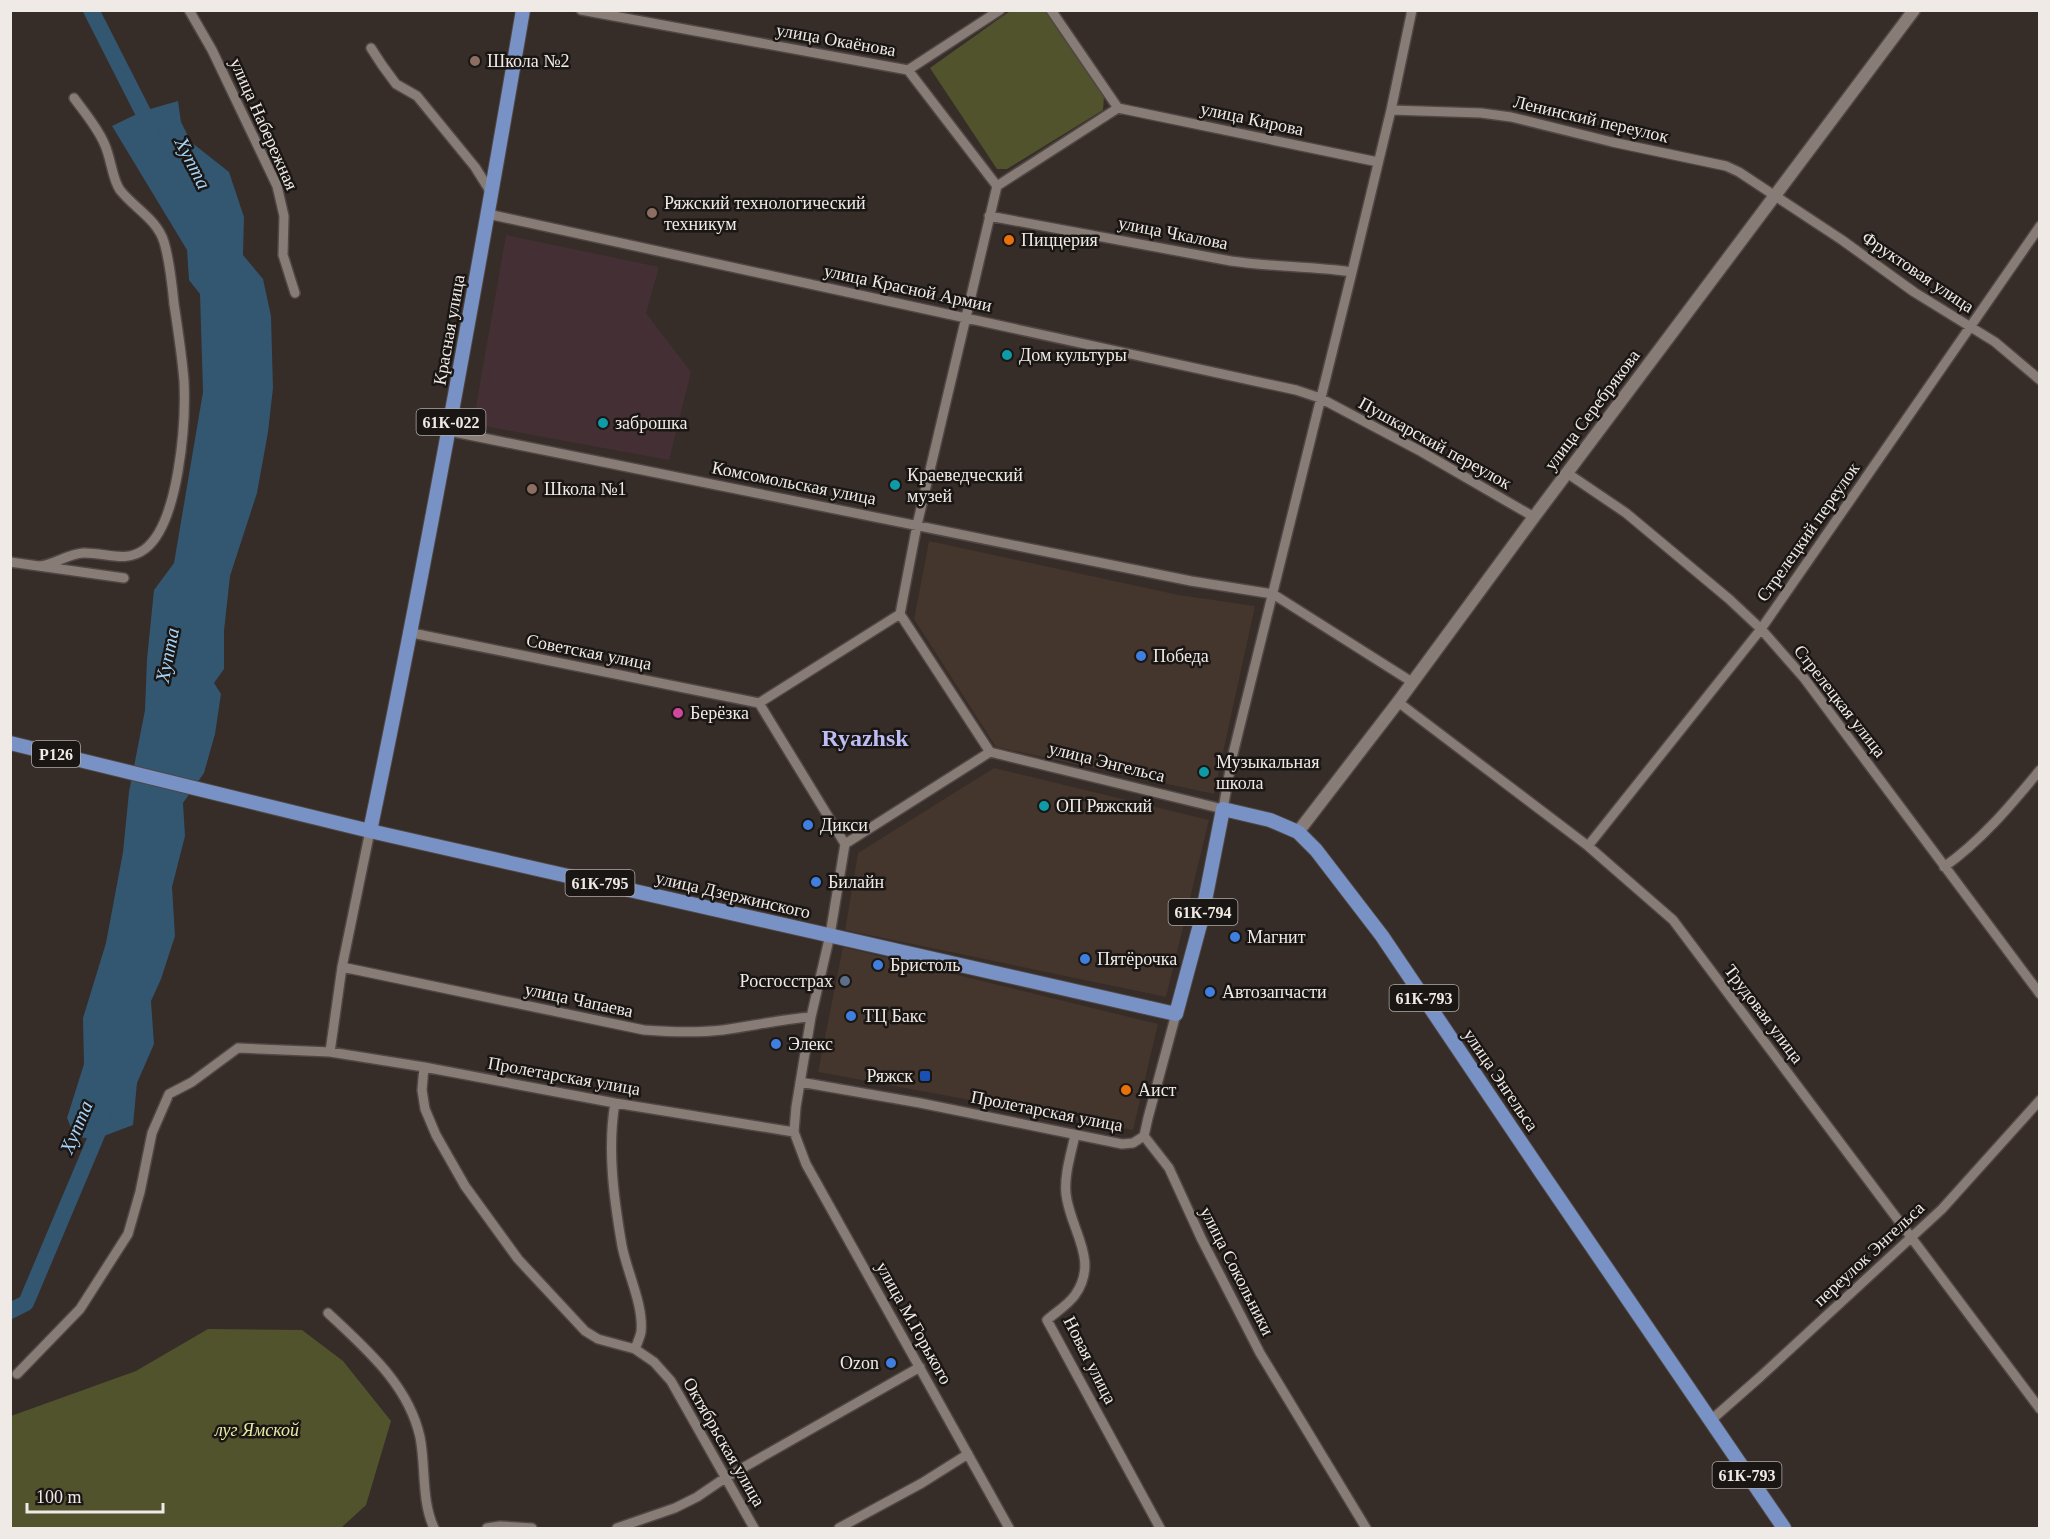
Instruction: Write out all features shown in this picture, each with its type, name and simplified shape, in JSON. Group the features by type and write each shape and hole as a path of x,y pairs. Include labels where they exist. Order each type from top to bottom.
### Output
{"main road":[{"name":"Красная улица","path":"370,831 412,633 523,10"},
{"name":"улица Серебрякова","path":"1298,832 1398,702 1914,10"},
{"name":"Р126","path":"10,743 102,765"},
{"name":"улица Дзержинского","path":"102,765 370,831 1176,1014"},
{"name":"улица Энгельса","path":"1222,809 1270,820 1298,832 1316,850 1382,936 1784,1528"},
{"name":"61К-794","path":"1176,1014 1201,921 1222,809"}],"street":[{"name":"улица Набережная","path":"189,10 212,50 277,186 284,216 283,255 295,293"},
{"name":"улица Окаёнова","path":"581,10 908,70"},
{"path":"997,186 908,70 1000,10"},
{"path":"844,844 990,752 900,614 917,525 997,186 1118,108 1051,10"},
{"path":"1222,809 1232,759 1391,110 1412,10"},
{"path":"371,48 396,84 417,96 475,167 492,194"},
{"path":"40,566 75,554 87,553 122,558 133,556 154,541 169,509 180,458 184,423 184,381 169,262 164,240 155,225 118,188 105,144 74,98"},
{"name":"улица Кирова","path":"1118,108 1378,162"},
{"name":"Ленинский переулок","path":"1391,110 1481,113 1511,117 1612,142 1726,166 1775,196"},
{"name":"Фруктовая улица","path":"1775,196 1842,240 1914,292 1995,342 2040,380"},
{"name":"улица Красной Армии","path":"488,214 966,317 1296,390 1320,398"},
{"name":"улица Чкалова","path":"989,216 1231,261 1352,272"},
{"name":"Стрелецкий переулок","path":"1588,846 1761,629 2040,226"},
{"name":"Пушкарский переулок","path":"1320,398 1422,452 1534,517"},
{"name":"Комсомольская улица","path":"449,430 1191,581 1274,594"},
{"name":"Стрелецкая улица","path":"1567,473 1626,513 1729,599 1761,629 1803,678 2040,994"},
{"path":"10,562 124,578"},
{"path":"1274,594 1412,682"},
{"path":"794,1132 811,1017 830,935 844,844 759,703 900,614"},
{"name":"Советская улица","path":"412,633 759,703"},
{"name":"Трудовая улица","path":"1398,702 1588,846 1673,920 2040,1409"},
{"name":"улица Энгельса","path":"990,752 1222,809"},
{"path":"1944,867 1978,840 2040,770"},
{"path":"330,1052 342,968 370,831"},
{"name":"улица Чапаева","path":"342,968 644,1030 675,1033 721,1030 783,1019 811,1017"},
{"path":"1144,1136 1176,1014"},
{"name":"Пролетарская улица","path":"17,1374 80,1309 128,1234 140,1192 152,1133 169,1094 192,1082 238,1048 330,1052 615,1103 794,1132"},
{"path":"424,1067 422,1090 425,1109 436,1135 465,1186 518,1259 585,1331 598,1339 635,1349 641,1332 639,1306 623,1249 617,1212 611,1127 615,1103"},
{"name":"Пролетарская улица","path":"800,1082 920,1102 1122,1144 1133,1143 1144,1136"},
{"name":"переулок Энгельса","path":"1710,1421 1965,1186 2040,1100"},
{"name":"улица М.Горького","path":"794,1132 806,1164 1009,1528"},
{"name":"Новая улица","path":"1075,1135 1066,1193 1085,1254 1086,1266 1075,1295 1047,1320 1160,1528"},
{"name":"улица Сокольники","path":"1144,1136 1169,1168 1202,1240 1260,1353 1366,1528"},
{"path":"328,1313 381,1363 406,1400 420,1438 424,1481 434,1528"},
{"name":"Октябрьская улица","path":"635,1349 654,1362 671,1381 754,1528"},
{"path":"616,1528 675,1508 697,1497 725,1478 920,1367"},
{"path":"839,1528 922,1483 968,1454"},
{"path":"487,1528 500,1526 532,1528"}],"shaded area":[{"path":"506,235 659,267 646,313 691,372 669,460 473,424"},
{"path":"929,541 1179,595 1255,606 1214,794 996,747 914,619"},
{"path":"994,768 1209,820 1166,997 845,930 858,853"},
{"path":"843,947 1158,1024 1133,1130 818,1072"}],"green space":[{"path":"1010,11 1045,11 1104,96 1103,110 1007,169 997,169 930,68"},
{"name":"луг Ямской","path":"208,1329 302,1330 343,1361 391,1421 366,1505 341,1528 11,1528 11,1416 136,1371"}],"water":[{"path":"178,101 181,122 191,142 229,172 244,217 243,255 263,279 271,316 273,388 257,493 230,576 224,631 224,669 214,683 221,694 215,734 204,773 183,803 185,836 172,887 175,936 151,1001 154,1044 137,1083 133,1125 96,1139 75,1137 67,1118 84,1064 83,1018 106,943 123,852 129,792 145,710 147,659 154,590 174,563 203,392 200,294 189,280 187,250 112,126 143,111"}],"waterway":[{"name":"Хупта","path":"91,10 152,130"},
{"name":"Хупта","path":"10,1311 26,1303 104,1118"}],"place":[{"name":"Школа №2","path":"475,61"},
{"name":"Ряжский технологический техникум","path":"652,213"},
{"name":"Пиццерия","path":"1009,240"},
{"name":"Дом культуры","path":"1007,355"},
{"name":"заброшка","path":"603,423"},
{"name":"Краеведческий музей","path":"895,485"},
{"name":"Школа №1","path":"532,489"},
{"name":"Победа","path":"1141,656"},
{"name":"Берёзка","path":"678,713"},
{"name":"Музыкальная школа","path":"1204,772"},
{"name":"ОП Ряжский","path":"1044,806"},
{"name":"Дикси","path":"808,825"},
{"name":"Билайн","path":"816,882"},
{"name":"Магнит","path":"1235,937"},
{"name":"Пятёрочка","path":"1085,959"},
{"name":"Бристоль","path":"878,965"},
{"name":"Росгосстрах","path":"845,981"},
{"name":"Автозапчасти","path":"1210,992"},
{"name":"ТЦ Бакс","path":"851,1016"},
{"name":"Элекс","path":"776,1044"},
{"name":"Ряжск","path":"925,1076"},
{"name":"Аист","path":"1126,1090"},
{"name":"Ozon","path":"891,1363"}],"district":[{"name":"Ryazhsk","path":"865,738"}]}
